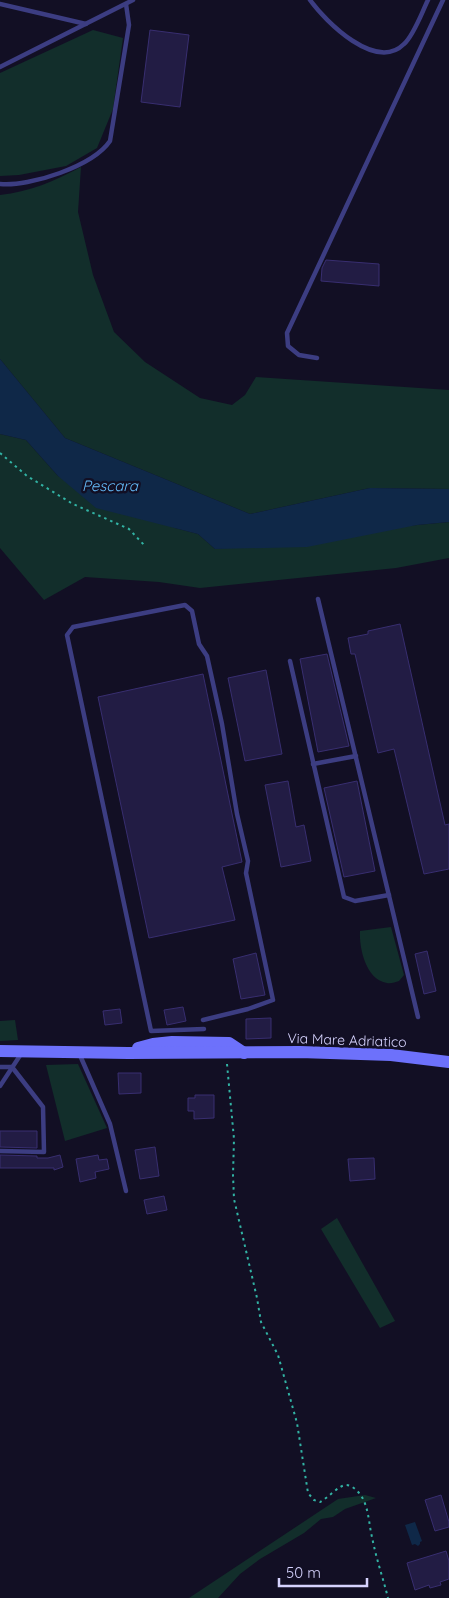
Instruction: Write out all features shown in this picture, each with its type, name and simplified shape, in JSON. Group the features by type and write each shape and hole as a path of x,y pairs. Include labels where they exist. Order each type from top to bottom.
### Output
{"main road":[{"name":"Via Mare Adriatico","path":"128,1053 152,1037 227,1053 300,1052 391,1055 449,1062"},
{"name":"Via Mare Adriatico","path":"0,1051 167,1052 229,1043 244,1053"}],"lane":[{"path":"0,66 133,0"},
{"path":"310,0 319,12 341,33 360,46 375,51 387,52 397,50 405,44 428,0"},
{"path":"317,358 298,355 288,346 287,333 444,0"},
{"path":"0,4 86,24"},
{"path":"0,184 44,178 87,161 105,149 110,141 129,27 126,4"},
{"path":"318,599 418,1017"},
{"path":"203,1020 248,1009 273,1000 246,873 248,861 237,814 222,724 207,656 199,644 192,611 185,605 73,627 67,635 152,1037 204,1029"},
{"path":"290,661 344,897 355,901 389,895"},
{"path":"313,764 356,756"},
{"path":"1,1084 23,1051"},
{"path":"78,1052 110,1124 126,1191"},
{"path":"0,1067 12,1067"},
{"path":"0,1151 44,1152 43,1107 12,1067"}],"path":[{"path":"0,452 26,476 73,504 129,529 145,546"},
{"path":"227,1053 234,1138 234,1199 261,1322 278,1355 297,1423 308,1493 314,1500 320,1502 338,1487 344,1485 350,1486 363,1498 367,1510 371,1537 388,1598"}],"green space":[{"path":"93,30 123,38 113,109 97,148 66,166 19,175 0,176 0,73"},
{"path":"81,167 78,212 93,275 114,332 145,362 200,398 232,405 245,395 256,377 449,390 449,489 370,488 250,514 65,438 0,359 0,195 42,185"},
{"path":"0,434 26,440 58,476 175,528 198,534 215,549 449,522 449,558 396,568 200,588 159,582 85,577 44,600 0,548"},
{"path":"391,927 404,975 399,981 388,983 380,981 369,970 361,946 360,931"},
{"path":"15,1020 18,1040 0,1041 0,1021"},
{"path":"78,1064 107,1128 65,1141 46,1065"},
{"path":"337,1218 395,1321 380,1328 321,1229"},
{"path":"365,1495 376,1498 345,1509 333,1517 321,1519 304,1533 260,1559 240,1574 218,1598 189,1598 338,1499"}],"water":[{"name":"Pescara","path":"0,359 65,438 250,514 370,488 449,489 449,522 417,525 307,547 215,549 198,534 96,508 58,476 26,440 0,434"},
{"path":"415,1522 422,1541 418,1546 412,1545 405,1525"}],"building":[{"path":"150,30 189,35 180,107 141,102"},
{"path":"326,260 379,264 379,286 321,281 322,268"},
{"path":"400,624 445,825 449,824 449,869 424,874 394,749 378,753 355,654 351,654 348,638 368,634 368,631"},
{"path":"327,654 349,746 318,752 300,659"},
{"path":"266,670 282,754 245,761 228,678"},
{"path":"203,674 242,862 222,867 235,920 149,938 98,697"},
{"path":"288,781 296,827 304,825 311,861 281,867 265,785"},
{"path":"357,781 375,871 344,877 324,788"},
{"path":"427,951 436,991 424,994 415,954"},
{"path":"256,953 265,995 241,999 233,959"},
{"path":"183,1007 186,1021 167,1025 164,1010"},
{"path":"120,1009 122,1023 105,1025 103,1011"},
{"path":"271,1018 271,1038 246,1039 246,1019"},
{"path":"118,1073 141,1073 141,1093 119,1094"},
{"path":"195,1095 214,1095 214,1118 194,1119 194,1111 188,1111 188,1098 195,1098"},
{"path":"0,1131 37,1131 37,1148 0,1147"},
{"path":"155,1147 159,1176 140,1179 135,1150"},
{"path":"0,1155 48,1158 60,1155 63,1167 54,1170 54,1168 0,1168"},
{"path":"98,1155 99,1160 107,1159 109,1169 95,1172 96,1178 80,1182 76,1159"},
{"path":"374,1158 375,1179 350,1181 348,1159"},
{"path":"164,1196 167,1210 147,1214 144,1200"},
{"path":"441,1495 449,1527 435,1531 425,1500"},
{"path":"446,1551 449,1561 449,1579 440,1582 441,1585 430,1588 429,1585 415,1590 407,1563"}]}
